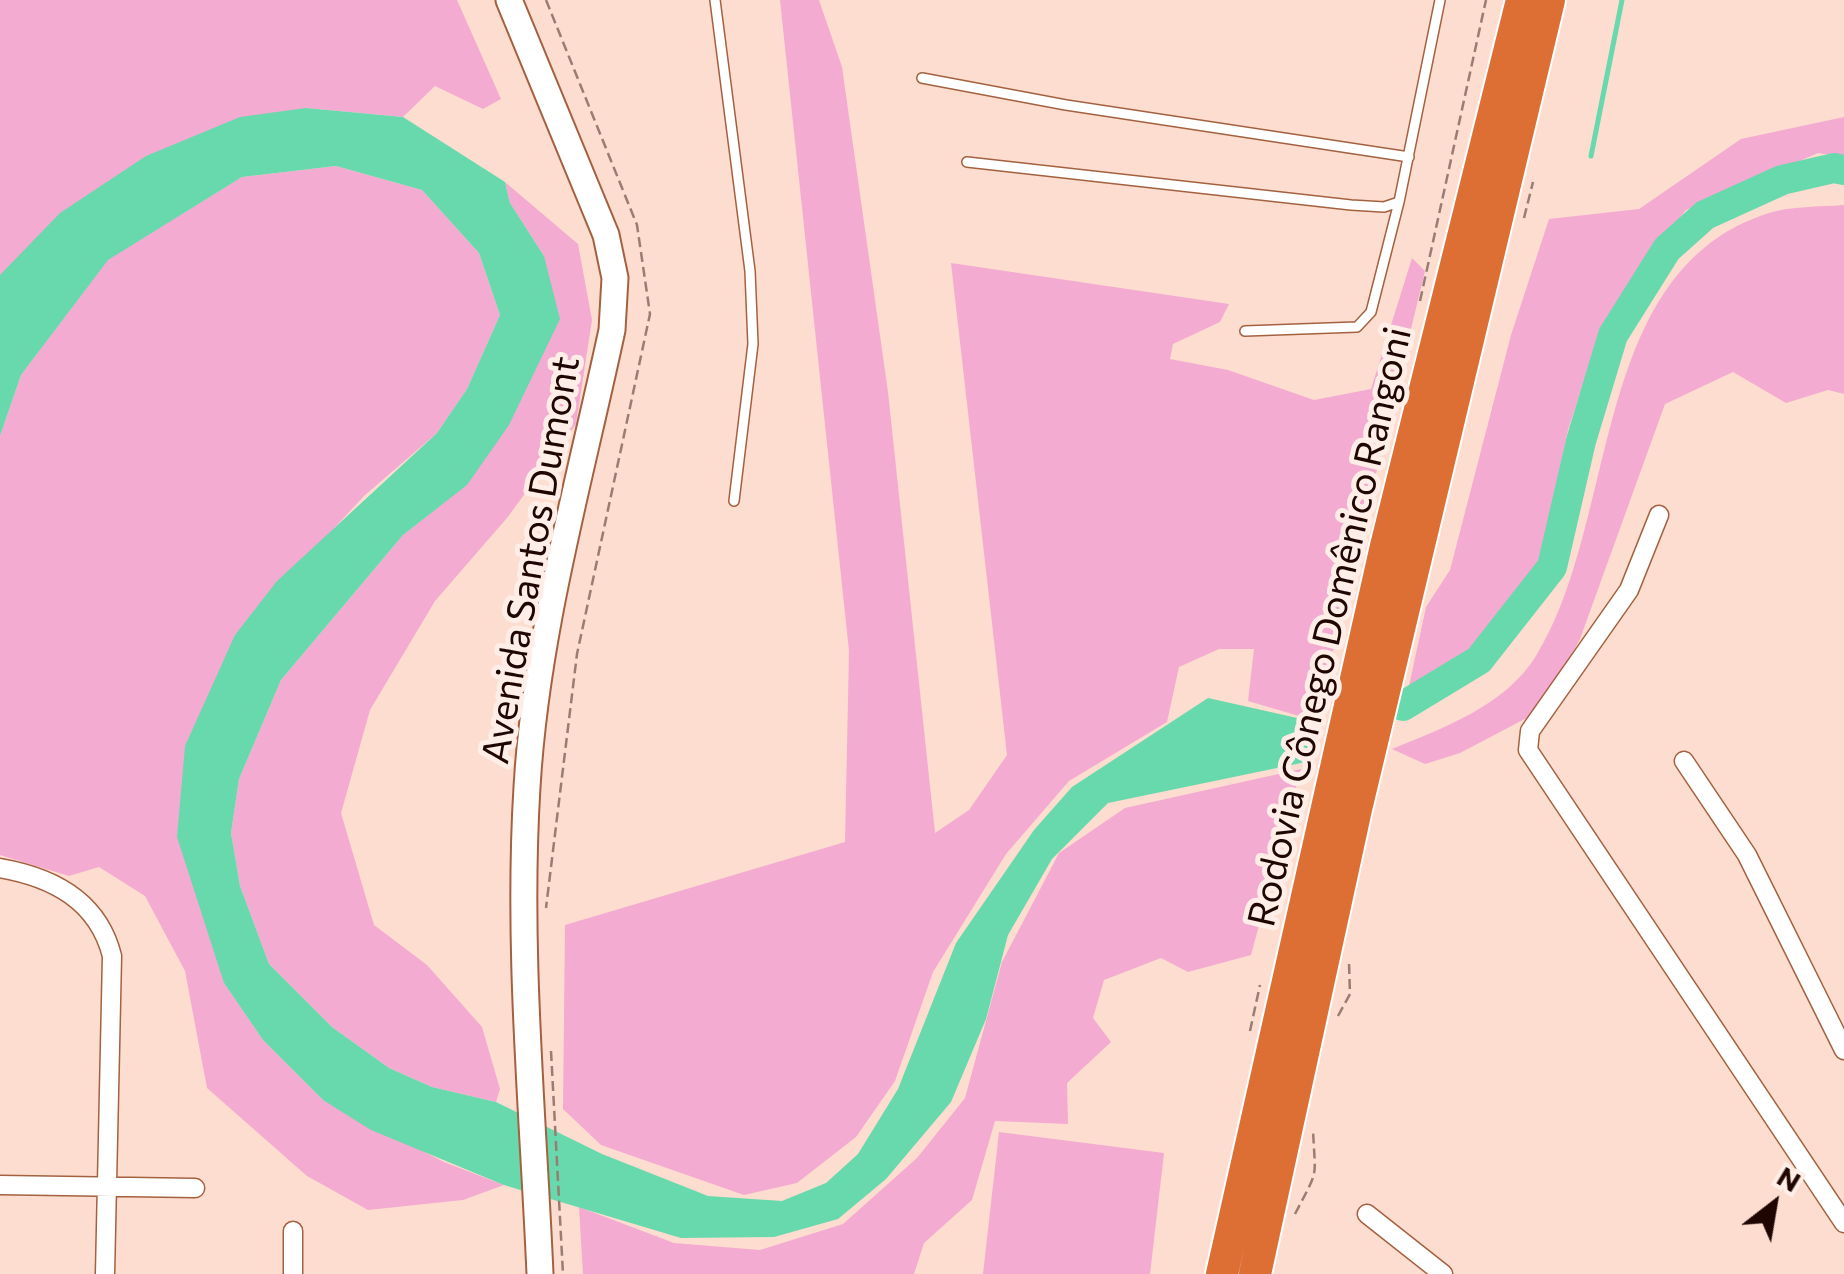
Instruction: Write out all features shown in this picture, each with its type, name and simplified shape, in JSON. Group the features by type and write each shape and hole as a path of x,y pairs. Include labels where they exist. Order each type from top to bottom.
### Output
{"highway":[{"path":"1501,84 1496,63 1510,0"},
{"name":"Rodovia Cônego Domênico Rangoni","path":"1222,1274 1342,806 1522,0"},
{"name":"Rodovia Cônego Domênico Rangoni","path":"1402,550 1548,0"},
{"name":"Rodovia Cônego Domênico Rangoni","path":"1255,1274 1342,806"}],"main road":[{"name":"Avenida Santos Dumont","path":"509,0 606,235 614,278 612,330 543,654 527,785 524,926 540,1274"}],"street":[{"path":"1659,515 1629,590 1530,731 1528,750 1844,1223"},
{"path":"1684,761 1747,856 1844,1050"},
{"path":"0,868 38,874 60,884 99,921 112,956 105,1274"},
{"path":"0,1185 195,1188"},
{"path":"1367,1214 1443,1274"},
{"path":"293,1231 293,1274"}],"lane":[{"path":"715,0 750,272 748,406 734,501"},
{"path":"1245,331 1357,327 1371,312 1410,157 1440,0"},
{"path":"922,78 1066,105 1410,157"},
{"path":"967,162 1351,205 1399,202"}],"path":[{"path":"1417,314 1486,0"},
{"path":"550,1040 564,1274"}],"shaded area":[{"path":"0,0 457,0 501,99 483,109 435,86 403,117 306,108 0,275"},
{"path":"780,0 819,0 842,67 888,392 935,833 969,810 1007,755 951,263 1229,304 1220,322 1173,344 1170,359 1228,370 1314,400 1371,389 1412,258 1425,271 1316,721 1248,701 1254,649 1219,649 1179,667 1167,722 1069,781 1006,854 933,972 895,1081 856,1137 797,1183 744,1195 601,1145 563,1109 565,925 845,842 849,651"},
{"path":"306,108 403,117 505,182 510,203 544,256 560,319 509,425 467,485 403,535 281,680 239,779 231,833 240,886 269,964 332,1027 389,1068 432,1087 496,1102 602,1154 708,1196 782,1201 826,1183 858,1154 898,1089 956,943 1034,830 1072,787 1208,698 1315,722 1306,762 1108,803 1052,859 1008,935 986,1019 951,1102 886,1179 838,1219 774,1237 681,1238 504,1185 371,1130 323,1100 263,1040 224,983 177,837 185,746 235,635 277,581 437,433 467,389 500,315 479,253 422,190 336,166 242,177 108,260 21,375 0,436 0,275 60,213 146,156 240,117"},
{"path":"1844,117 1844,157 1818,153 1686,210 1639,269 1596,343 1568,430 1540,559 1522,596 1483,649 1409,686 1426,607 1450,570 1511,335 1549,219 1639,209 1741,139"},
{"path":"336,166 422,190 479,253 500,315 467,389 437,433 364,496 235,635 224,983 263,1040 323,1100 444,1162 504,1185 463,1200 368,1210 307,1176 207,1088 185,971 145,896 99,867 69,876 0,855 0,436 21,375 108,259 242,177"},
{"path":"505,182 578,244 592,320 576,424 507,518 435,601 370,710 341,813 374,925 427,965 482,1027 500,1089 496,1102 432,1087 389,1068 332,1027 269,964 240,886 231,833 239,779 281,680 403,535 467,484 544,256 510,203"},
{"path":"1844,205 1844,394 1828,390 1786,403 1733,372 1665,404 1580,639 1540,711 1460,753 1425,764 1392,749 1452,724 1490,702 1508,689 1536,656 1563,600 1616,405 1638,342 1668,287 1711,243 1769,213"},
{"path":"1301,769 1251,955 1188,972 1161,958 1104,980 1093,1018 1111,1042 1067,1083 1068,1124 995,1121 972,1200 924,1243 914,1274 583,1274 579,1207 674,1243 760,1250 843,1224 917,1158 965,1098 1002,962 1059,853 1125,808"},
{"path":"999,1132 1164,1153 1150,1274 983,1274"}],"waterway":[{"path":"1591,156 1622,0"},
{"path":"1403,706 1479,660 1552,567 1581,441 1613,335 1667,249 1705,215 1782,180 1834,168 1844,170"}]}
